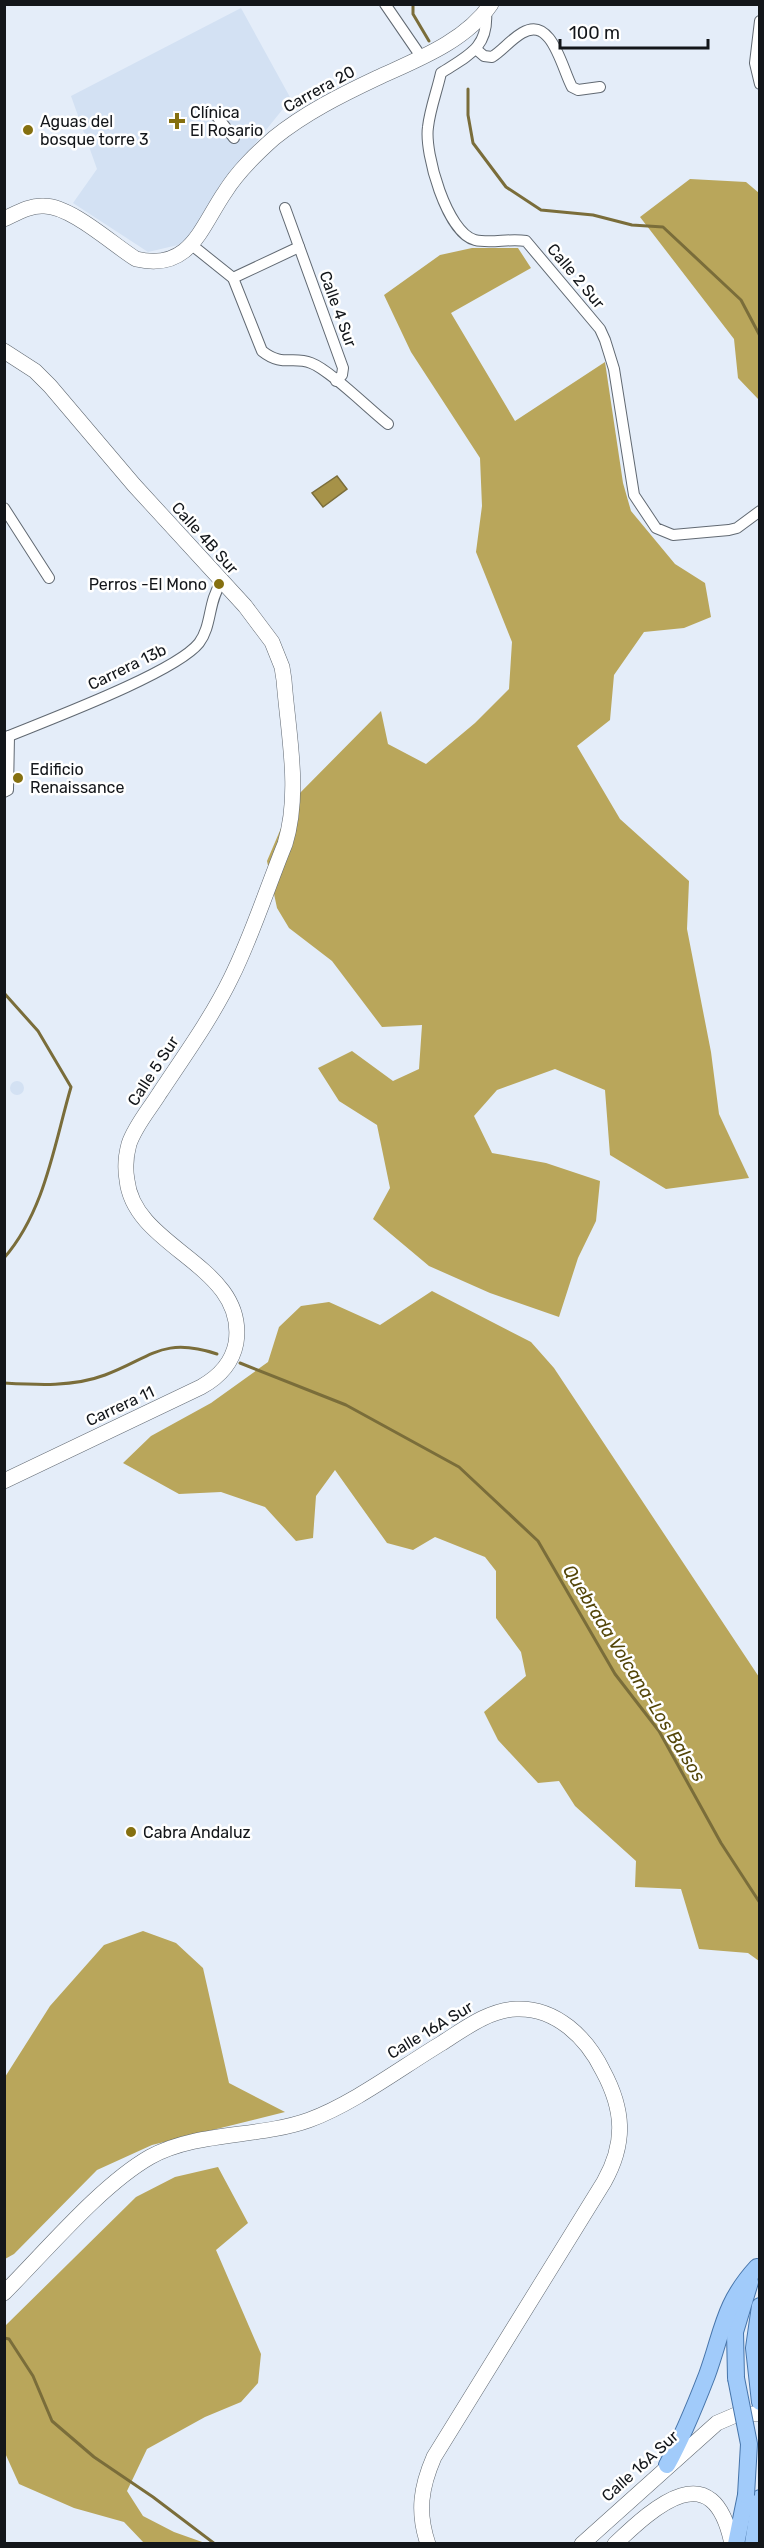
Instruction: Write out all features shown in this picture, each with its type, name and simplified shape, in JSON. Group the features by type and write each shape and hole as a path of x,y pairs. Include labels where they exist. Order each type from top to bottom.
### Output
{"main road":[{"path":"753,2544 754,2502 749,2444 736,2378 735,2332 747,2290 758,2265"},
{"path":"667,2465 682,2437 707,2376 727,2310 742,2283 758,2265"},
{"path":"759,2306 753,2348 759,2402"},
{"path":"734,2544 754,2502"}],"street":[{"path":"385,4 422,58"},
{"path":"488,8 477,50 484,56 492,57 528,30 542,31 552,40 572,87 578,90 600,87"},
{"name":"Carrera 20","path":"193,246 236,176 281,133 317,108 422,58 464,31 488,8"},
{"path":"759,21 755,63 759,84"},
{"name":"Calle 2 Sur","path":"477,50 441,73 427,127 428,151 453,223 465,235 475,240 526,241 600,329 614,369 634,495 656,528 673,535 729,530 738,528 759,511"},
{"path":"216,114 234,138"},
{"path":"4,219 26,209 44,206 62,210 136,259 149,262 168,259 193,246 233,278 262,351 270,357 313,363 388,424"},
{"name":"Calle 4 Sur","path":"285,208 343,368 342,375 336,381"},
{"path":"233,278 299,247"},
{"name":"Calle 4B Sur","path":"4,351 50,386 134,485 221,583 245,606 267,635 282,668 292,792"},
{"path":"4,507 49,578"},
{"name":"Carrera 13b","path":"7,737 137,681 189,652 199,643 206,629 212,600 221,583"},
{"path":"4,792 8,790 7,737"},
{"name":"Calle 5 Sur","path":"235,1347 233,1314 223,1292 198,1266 151,1226 132,1200 126,1177 127,1154 136,1129 204,1025 232,976 285,844 292,814 292,792"},
{"name":"Carrera 11","path":"4,1481 201,1388 223,1371 235,1347"},
{"name":"Calle 16A Sur","path":"4,2293 103,2193 151,2156 179,2146 309,2120 384,2079 467,2027 495,2014 515,2009 532,2010 559,2020 588,2047 615,2096 621,2118 618,2149 604,2182 434,2457 421,2496 420,2512 428,2544"},
{"name":"Calle 16A Sur","path":"582,2544 667,2465 717,2423 738,2414 759,2414"},
{"path":"615,2544 662,2502 688,2494 704,2497 718,2508 725,2518 734,2544"}],"shaded area":[{"name":"Clínica El Rosario","path":"241,8 291,99 236,167 187,239 178,245 148,252 73,203 97,169 71,96"},
{"path":"690,179 746,182 759,193 759,400 738,378 734,339 640,217"},
{"path":"472,248 518,248 531,268 451,313 515,421 605,362 623,483 631,511 675,564 705,583 711,617 684,628 644,632 614,675 610,720 577,746 620,819 689,881 687,929 711,1052 719,1114 749,1178 666,1189 610,1155 605,1090 555,1069 497,1090 474,1116 492,1153 546,1163 600,1181 596,1221 578,1258 559,1317 490,1293 429,1266 373,1219 390,1188 377,1125 339,1101 318,1068 352,1051 393,1081 419,1069 422,1025 382,1027 332,961 289,928 277,908 267,861 293,800 381,711 388,744 426,764 475,723 509,689 512,642 476,552 482,506 480,458 411,352 384,295 440,255"},
{"path":"337,476 347,489 323,507 312,493"},
{"path":"17,1081 22,1083 24,1088 22,1093 17,1095 12,1093 10,1088 12,1083"},
{"path":"432,1291 531,1342 554,1368 759,1677 759,1961 748,1953 699,1949 681,1889 635,1887 636,1861 575,1806 559,1781 538,1783 498,1740 484,1712 526,1676 521,1652 496,1618 496,1571 485,1557 435,1537 413,1550 387,1543 335,1470 316,1496 313,1538 296,1541 265,1507 221,1492 179,1494 123,1463 151,1436 211,1403 268,1362 279,1327 301,1306 329,1302 380,1325"},
{"path":"143,1931 176,1943 203,1968 229,2083 285,2112 152,2145 97,2170 14,2254 5,2259 5,2077 50,2006 104,1945"},
{"path":"218,2167 248,2223 216,2250 261,2354 258,2383 241,2402 205,2417 147,2449 127,2491 143,2516 174,2532 205,2543 144,2543 124,2522 74,2508 19,2484 5,2453 5,2326 136,2197 175,2177"}],"waterway":[{"path":"413,4 413,14 429,41"},
{"path":"468,89 468,115 473,143 506,187 541,210 593,215 632,225 663,227 741,300 760,336"},
{"name":"Quebrada Volcana-Los Balsos","path":"4,993 38,1031 71,1087 39,1199 18,1240 4,1258"},
{"name":"Quebrada Volcana-Los Balsos","path":"4,1383 42,1385 80,1382 105,1375 158,1351 170,1348 183,1347 217,1354"},
{"name":"Quebrada Volcana-Los Balsos","path":"240,1363 346,1405 459,1467 538,1541 615,1674 659,1731 721,1843 760,1903"},
{"path":"4,2338 9,2339 33,2376 52,2421 94,2457 153,2497 215,2544"}],"place":[{"name":"Clínica El Rosario","path":"177,121"},
{"name":"Aguas del bosque torre 3","path":"28,130"},
{"name":"Perros -El Mono","path":"219,584"},
{"name":"Edificio Renaissance","path":"18,778"},
{"name":"Cabra Andaluz","path":"131,1832"}]}
